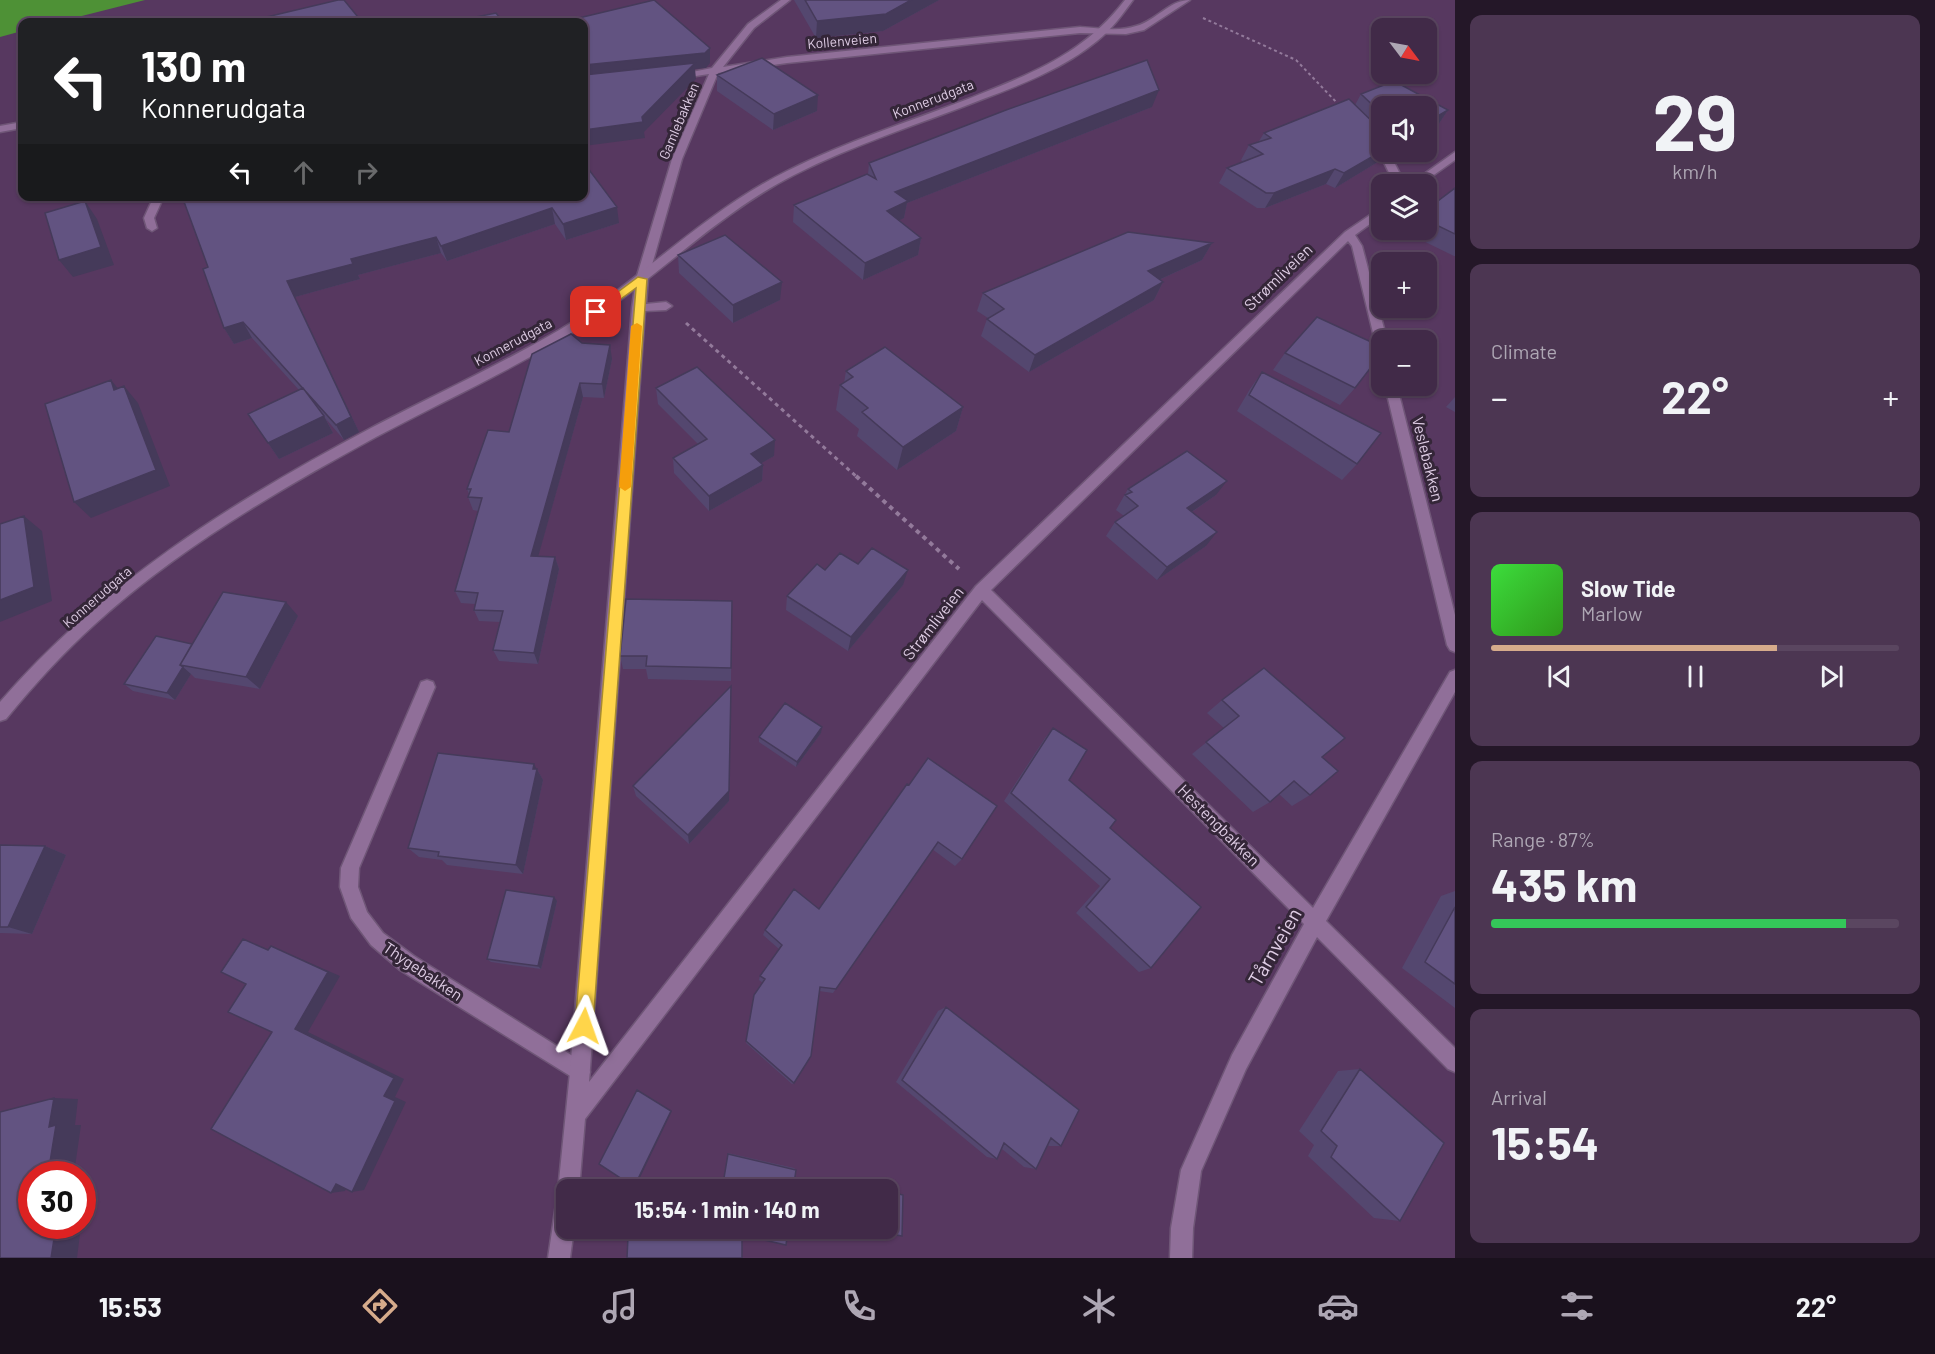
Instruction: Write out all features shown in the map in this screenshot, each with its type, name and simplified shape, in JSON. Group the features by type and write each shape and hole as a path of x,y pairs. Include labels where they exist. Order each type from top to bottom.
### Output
{"street":[{"name":"Gamlebakken","path":"642,279 677,159 714,72 751,26 786,0"},
{"name":"Konnerudgata","path":"0,714 54,655 103,608 206,532 410,414 579,324 642,279 695,235 765,186 832,153 1036,75 1075,54 1104,31 1129,0"},
{"path":"1104,31 1141,28 1186,0"},
{"name":"Kollenveien","path":"668,77 787,60 1080,30 1104,31"},
{"path":"1345,111 1371,138"},
{"path":"0,129 18,126"},
{"path":"1429,174 1455,155"},
{"path":"152,228 149,218 156,201"},
{"name":"Strømliveien","path":"576,1115 981,590 1349,234 1371,218"},
{"path":"1349,234 1357,246 1378,330"},
{"path":"569,1179 580,1072 642,279"},
{"path":"638,308 666,306"},
{"name":"Veslebakken","path":"1393,396 1455,645"},
{"name":"Hestengbakken","path":"981,590 1455,1062"},
{"name":"Tårnveien","path":"1181,1258 1182,1228 1191,1170 1239,1062 1315,922 1455,676"},
{"name":"Thygebakken","path":"427,687 350,868 349,887 360,918 377,939 407,963 580,1072"},
{"path":"560,1258 562,1239"}],"path":[{"path":"1175,6 1296,60 1345,111"},
{"path":"666,306 981,590"}],"green space":[{"path":"0,0 145,0 74,18 18,18 18,32 0,37"}],"building":[{"path":"344,0 359,18 263,18"},
{"path":"654,0 710,48 705,53 588,65 588,18 579,18"},
{"path":"805,0 911,0 886,14 817,21"},
{"path":"496,13 500,18 470,18"},
{"path":"762,58 818,95 774,114 717,75"},
{"path":"1147,60 1159,90 895,192 908,201 887,211 921,238 865,263 794,205 867,174 876,179 869,163 1006,110"},
{"path":"695,63 642,117 643,122 588,129 588,75"},
{"path":"1386,84 1400,84 1422,96 1371,96 1371,104 1361,94"},
{"path":"1349,99 1371,120 1371,157 1344,173 1335,169 1274,193 1266,193 1227,168 1263,154 1249,145 1271,138 1264,133"},
{"path":"1437,104 1448,110 1437,116"},
{"path":"588,168 617,207 563,224 552,208 441,246 436,237 351,259 353,264 287,281 351,417 336,425 243,322 224,328 203,269 208,267 184,201 588,201"},
{"path":"1455,188 1455,234 1437,225 1437,202"},
{"path":"85,201 101,247 59,260 45,213"},
{"path":"1128,232 1212,243 1148,271 1163,282 1035,355 987,319 1004,309 983,293"},
{"path":"725,235 782,282 733,305 678,255"},
{"path":"1317,317 1371,342 1371,367 1355,388 1285,353"},
{"path":"571,334 582,343 610,345 602,384 580,383 531,556 555,557 534,653 493,650 503,611 474,610 478,593 455,591 482,498 468,497 471,489 467,489 488,430 509,432 532,354"},
{"path":"885,347 963,407 903,447 862,412 868,408 840,385 853,377 846,371"},
{"path":"697,367 775,440 751,454 763,465 709,496 673,458 707,439 656,388"},
{"path":"1262,372 1381,433 1357,464 1249,395"},
{"path":"111,380 114,390 124,386 156,470 74,502 45,404"},
{"path":"303,388 324,416 268,443 248,414"},
{"path":"1187,451 1227,481 1187,508 1217,532 1167,567 1115,522 1138,506 1125,495 1132,492 1128,489"},
{"path":"24,516 34,587 0,600 0,524"},
{"path":"872,548 908,570 851,637 787,596 817,564 825,570 840,553 858,564"},
{"path":"223,592 286,602 246,677 180,665"},
{"path":"626,599 732,601 731,668 646,666 647,656 620,656"},
{"path":"156,636 192,644 180,665 183,667 167,693 124,684"},
{"path":"1264,668 1345,738 1322,757 1338,771 1310,795 1294,781 1270,802 1206,742 1239,716 1222,700"},
{"path":"731,686 729,791 688,835 633,786"},
{"path":"785,703 822,727 797,762 759,737"},
{"path":"1053,728 1087,750 1069,780 1116,820 1110,828 1201,907 1151,968 1086,907 1110,879 1011,793"},
{"path":"438,753 534,764 533,769 537,769 516,865 438,856 439,852 408,848"},
{"path":"928,758 997,806 962,859 938,842 836,989 820,987 811,1056 794,1083 746,1041 754,995 765,979 760,976 782,945 765,930 794,889 819,909 907,784 909,785"},
{"path":"0,845 45,846 8,927 0,927"},
{"path":"506,890 554,897 538,966 487,959"},
{"path":"1455,907 1455,984 1425,962"},
{"path":"243,939 268,950 271,946 328,972 295,1029 394,1078 384,1096 395,1101 352,1192 336,1184 331,1193 211,1129 272,1032 228,1012 246,984 221,972"},
{"path":"946,1007 1079,1110 1061,1146 1051,1138 1036,1169 1004,1143 997,1159 902,1080"},
{"path":"1360,1069 1444,1143 1400,1221 1331,1157 1337,1146 1321,1131"},
{"path":"637,1090 671,1111 638,1179 622,1179 599,1164"},
{"path":"54,1098 49,1127 56,1125 50,1161 18,1161 18,1239 54,1239 51,1258 0,1258 0,1112"},
{"path":"728,1154 796,1170 795,1179 724,1179"},
{"path":"898,1194 903,1195 902,1236 898,1235"},
{"path":"628,1239 742,1239 742,1258 627,1258"},
{"path":"760,1239 787,1239 786,1245"}],"slow traffic":[{"path":"625,487 637,326"}],"route":[{"path":"584,1026 642,279 596,312"}]}
